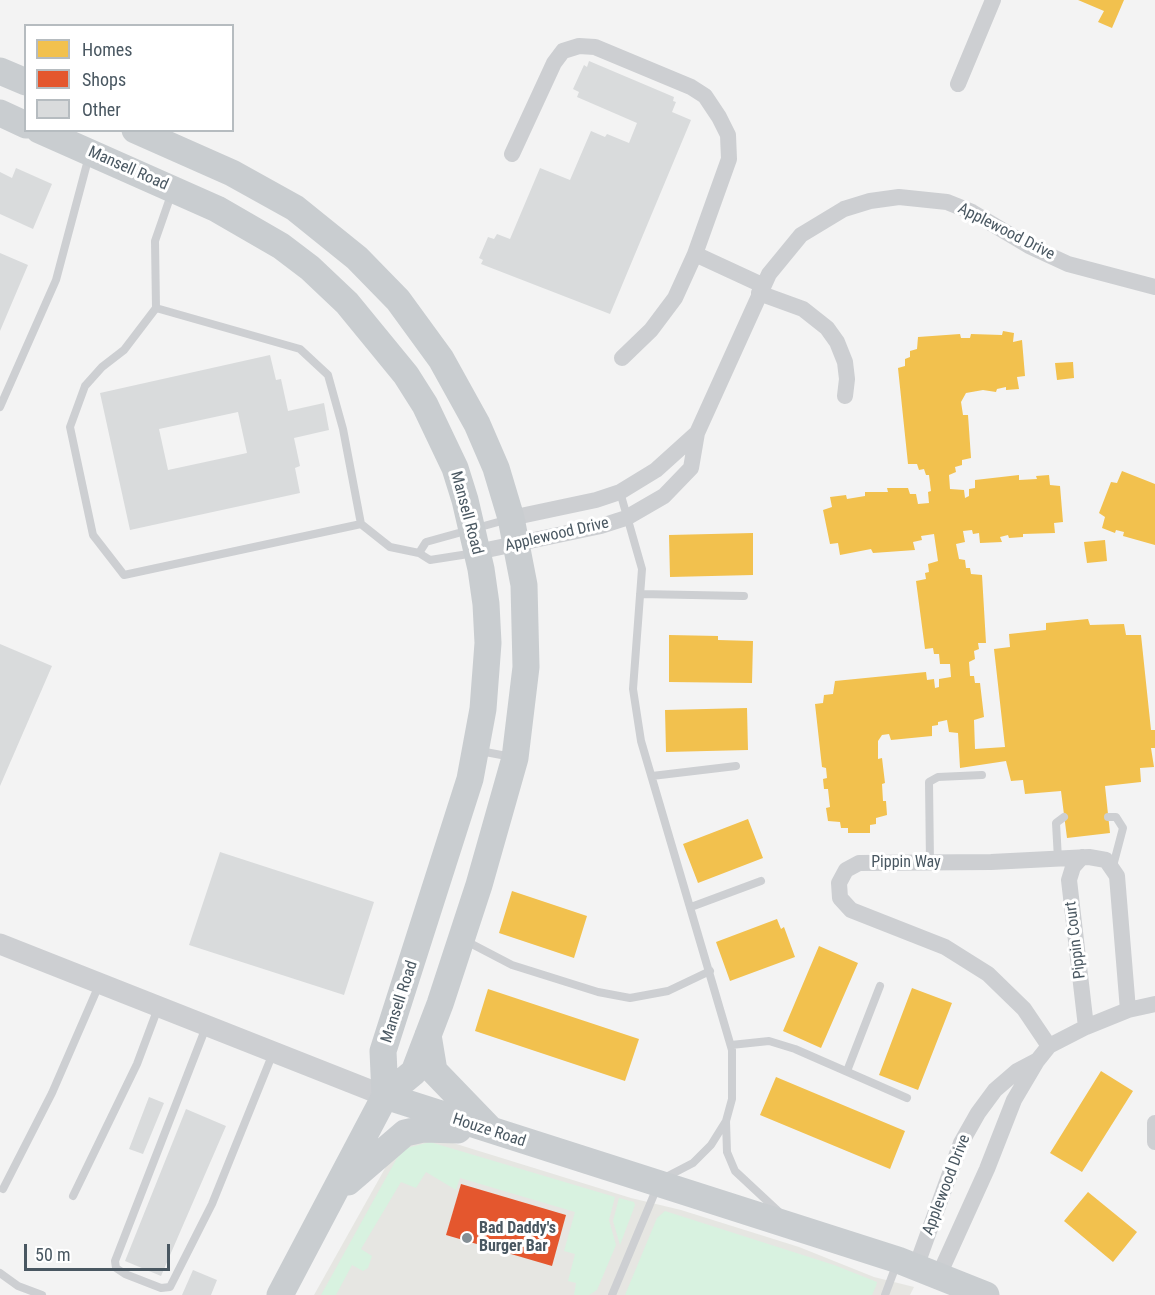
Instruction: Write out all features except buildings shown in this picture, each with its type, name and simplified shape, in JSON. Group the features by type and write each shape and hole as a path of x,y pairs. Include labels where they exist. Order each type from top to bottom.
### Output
{"main road":[{"path":"0,71 24,81"},
{"path":"0,113 24,123"},
{"name":"Mansell Road","path":"44,132 217,209 281,246 310,268 347,303 387,349 425,405 455,468 475,541 486,604 488,643 486,688 477,750 443,868 383,1051 385,1096"},
{"name":"Mansell Road","path":"140,132 232,173 288,204 334,239 376,277 422,330 460,389 496,468 511,518 524,585 526,667 515,758 461,938 428,1035 414,1072 385,1096 337,1191 280,1295"},
{"path":"347,303 376,277"},
{"path":"428,1035 434,1071 493,1132"},
{"name":"Houze Road","path":"385,1096 918,1267 986,1295"},
{"path":"337,1191 405,1133 423,1129 493,1132"}],"street":[{"path":"958,84 993,0"},
{"path":"512,154 554,63 564,51 579,46 595,47 691,87 705,96 719,117 728,135 729,159 695,255 675,298 651,330 622,358"},
{"name":"Applewood Drive","path":"475,541 517,544 602,526 629,516 664,496 691,468 697,434 760,289 785,251 824,220 870,201 899,197 947,202 972,212 1029,246 1068,264 1155,288"},
{"path":"695,255 803,309 827,328 837,342 845,362 847,379 845,396"},
{"name":"Applewood Drive","path":"511,518 596,500 620,492 656,470 697,434"},
{"name":"Pippin Way","path":"1049,1046 1024,1010 988,974 945,947 851,910 840,898 839,883 846,870 860,863 1082,857 1106,860 1113,866"},
{"name":"Pippin Court","path":"1082,857 1073,867 1069,880 1086,1027"},
{"path":"1113,866 1117,876 1128,1011"},
{"name":"Houze Road","path":"0,944 385,1096"},
{"name":"Applewood Drive","path":"918,1267 987,1169 1014,1100 1037,1061 1049,1046 1086,1027 1128,1011 1155,1004"},
{"name":"Applewood Drive","path":"918,1267 961,1143 978,1113 995,1090 1017,1071 1037,1061"},
{"path":"1155,1123 1155,1142"}],"lane":[{"path":"0,406 56,280 80,199 89,152"},
{"path":"173,189 155,241 156,308 124,350 102,367 85,386 70,427 93,535 124,575 361,524"},
{"path":"156,308 300,349 328,375 343,429 361,524 390,547 419,553 430,560 475,541 511,518"},
{"path":"612,1295 658,1185 668,1176 693,1163 711,1145 726,1121 732,1099 730,1045 641,741 633,689 642,569 629,516 620,492"},
{"path":"419,553 426,542 475,541"},
{"path":"640,594 744,596"},
{"path":"477,750 515,758"},
{"path":"651,776 736,766"},
{"path":"930,862 929,782 938,777 982,775"},
{"path":"1108,817 1116,817 1123,828 1113,866"},
{"path":"1058,859 1056,823 1064,818"},
{"path":"691,907 761,881"},
{"path":"461,938 512,966 598,992 630,999 668,991 710,971"},
{"path":"3,1189 52,1093 99,985"},
{"path":"847,1071 880,986"},
{"path":"73,1196 137,1064 158,1008"},
{"path":"206,1027 115,1261 116,1268 134,1278 161,1288 170,1287 175,1280 212,1204 273,1053"},
{"path":"730,1045 769,1041 795,1049 907,1098"},
{"path":"726,1121 727,1152 735,1171 797,1228"},
{"path":"885,1295 918,1267"},
{"path":"0,1274 18,1286 42,1295"}],"shaded area":[{"path":"437,1138 631,1198 681,1210 799,1247 874,1277 914,1287 910,1295 314,1295 388,1163 402,1145"}],"green space":[{"path":"430,1142 615,1197 609,1220 616,1245 597,1290 589,1295 574,1295 576,1283 568,1281 575,1254 564,1251 575,1212 460,1178 456,1190 426,1172 416,1188 401,1182 361,1249 372,1256 368,1268 363,1271 352,1265 336,1295 321,1295 397,1158 407,1148"},
{"path":"619,1198 634,1202 635,1205 620,1245 613,1221"},
{"path":"665,1211 834,1265 877,1282 876,1286 872,1295 625,1295 657,1218"}],"place":[{"name":"Bad Daddy's Burger Bar","path":"467,1238"}]}
